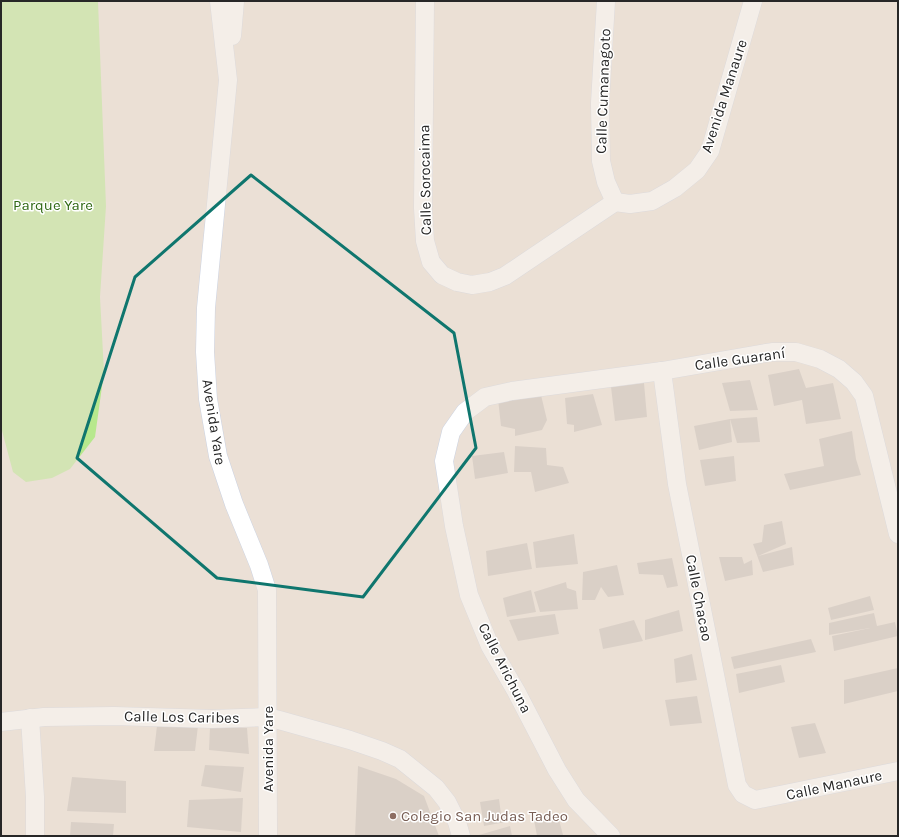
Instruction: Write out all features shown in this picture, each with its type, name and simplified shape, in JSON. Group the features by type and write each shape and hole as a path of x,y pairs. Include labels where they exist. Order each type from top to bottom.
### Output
{"street":[{"name":"Avenida Yare","path":"219,1 221,5 228,80 206,308 205,352 208,399 218,456 234,504 259,565 267,590 268,836"},
{"path":"228,80 235,1"},
{"name":"Calle Sorocaima","path":"425,1 425,241 431,262 442,275 456,282 472,285 490,282 505,276 615,202"},
{"name":"Calle Cumanagoto","path":"606,1 600,103 601,161 606,182 615,202"},
{"name":"Avenida Manaure","path":"615,202 630,204 652,201 675,188 697,170 710,151 753,1"},
{"name":"Calle Guaraní","path":"465,412 485,397 512,391 662,371 772,352 796,352 820,359 839,369 854,382 864,396 898,534"},
{"name":"Calle Chacao","path":"662,371 677,484 737,785 743,794 755,800 769,798"},
{"name":"Calle Arichuna","path":"465,412 451,432 444,461 454,526 469,595 490,646 516,691 557,770 576,800 611,836"},
{"name":"Calle Los Caribes","path":"1,722 44,717 114,716 212,719 267,717 350,740 400,759 436,788 447,802 457,822 460,836"},
{"path":"30,718 35,797 35,836"},
{"name":"Calle Manaure","path":"769,798 898,771"}],"highlighted area":[{"path":"251,175 454,333 476,448 363,597 217,578 77,458 135,277"}],"green space":[{"name":"Parque Yare","path":"1,1 98,1 106,206 100,297 104,372 95,437 70,469 52,478 26,482 13,472 1,427"}],"building":[{"path":"799,369 806,388 833,383 841,419 806,424 802,400 774,406 768,375"},
{"path":"750,380 758,410 730,411 722,383"},
{"path":"644,383 647,417 615,421 611,387"},
{"path":"593,394 602,425 574,432 574,425 567,424 565,398"},
{"path":"541,395 547,420 542,430 515,436 515,429 501,426 498,399"},
{"path":"757,417 760,442 737,443 730,419"},
{"path":"730,419 732,442 699,450 694,426"},
{"path":"852,431 856,459 861,475 790,490 784,474 824,466 819,439"},
{"path":"515,446 546,448 547,465 563,467 569,483 535,492 531,472 514,472"},
{"path":"504,452 508,473 475,479 472,456"},
{"path":"734,456 736,481 705,486 700,460"},
{"path":"782,521 786,544 758,556 792,547 794,565 763,572 753,544 762,542 764,525"},
{"path":"574,534 578,564 536,568 533,542"},
{"path":"527,543 532,569 488,576 486,551"},
{"path":"719,557 742,557 744,564 752,560 753,575 725,581"},
{"path":"672,558 678,586 667,588 663,575 639,574 637,563"},
{"path":"617,565 624,595 608,597 601,587 595,600 582,600 583,572"},
{"path":"566,582 567,588 576,591 578,609 540,612 534,592"},
{"path":"531,590 536,612 507,617 503,598"},
{"path":"870,596 874,610 831,620 828,608"},
{"path":"679,610 683,631 645,640 645,620"},
{"path":"874,613 877,626 895,622 898,636 834,651 832,636 870,628 829,635 829,623"},
{"path":"555,614 559,634 518,641 509,620"},
{"path":"634,620 643,641 603,649 599,629"},
{"path":"811,639 816,652 734,669 731,657"},
{"path":"692,654 697,680 676,683 674,659"},
{"path":"781,665 785,682 739,693 736,674"},
{"path":"898,668 898,691 844,704 844,680"},
{"path":"697,696 702,723 670,726 665,700"},
{"path":"815,723 826,753 799,758 791,727"},
{"path":"157,726 198,726 195,751 154,751"},
{"path":"210,727 247,728 249,754 209,750"},
{"path":"205,765 244,767 241,792 201,786"},
{"name":"Colegio San Judas Tadeo","path":"358,766 396,779 424,796 439,836 355,836"},
{"path":"72,777 126,781 126,813 67,811"},
{"path":"243,798 241,832 187,827 189,800"},
{"path":"499,799 501,814 511,813 512,821 484,826 480,802"},
{"path":"558,816 563,835 537,836 534,820"},
{"path":"71,822 114,824 113,836 70,836"},
{"path":"510,826 512,836 479,836 479,835"}],"place":[{"name":"Colegio San Judas Tadeo","path":"393,816"}]}
